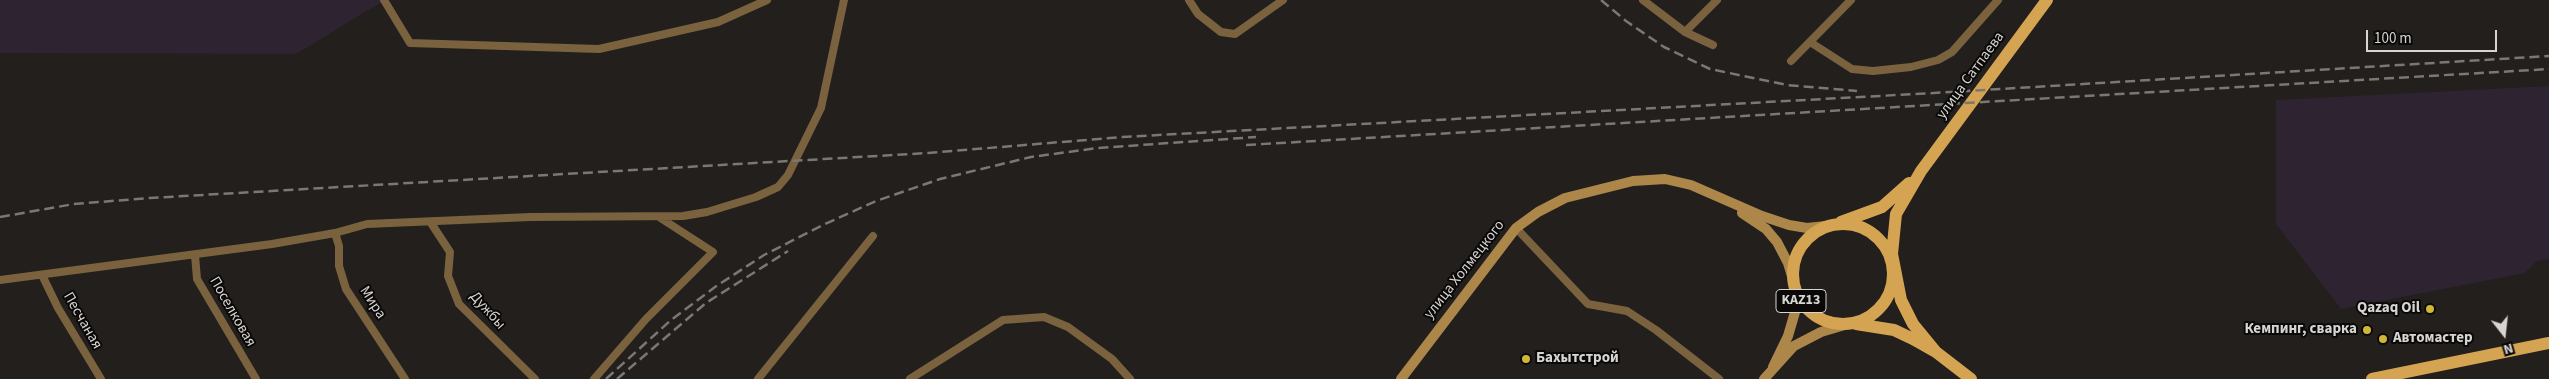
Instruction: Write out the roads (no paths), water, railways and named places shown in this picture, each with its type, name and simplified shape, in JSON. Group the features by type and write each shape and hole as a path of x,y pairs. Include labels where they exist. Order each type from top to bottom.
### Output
{"main road":[{"name":"улица Сатпаева","path":"1921,171 2047,0"},
{"name":"KAZ13","path":"1921,171 1882,207 1821,229 1802,246 1794,264 1794,286 1803,304 1818,317 1830,322 1869,325 1894,330 1936,352 1971,379"},
{"name":"KAZ13","path":"1848,324 1869,317 1878,310 1891,291 1894,270 1892,239 1896,214 1921,171"},
{"name":"KAZ13","path":"1835,224 1860,226 1874,234 1886,246 1901,300 1913,324 1936,352"},
{"path":"2372,379 2549,343"}],"street":[{"path":"384,0 410,43 599,49 718,22 767,0"},
{"path":"0,280 195,255 335,234 367,224 431,223 530,217 659,217 683,216 715,210 778,187 788,175 821,108 844,0"},
{"path":"1190,0 1198,14 1221,32 1235,34 1283,0"},
{"path":"1643,0 1685,32 1713,45"},
{"path":"1685,32 1717,0"},
{"path":"1791,61 1851,0"},
{"path":"1810,42 1852,69 1873,71 1938,60 1952,52 1998,0"},
{"name":"улица Холмецкого","path":"1401,379 1516,228 1538,212 1565,198 1633,181 1665,179 1691,185 1713,194"},
{"path":"1713,194 1762,216 1789,225 1807,228 1835,224"},
{"path":"1713,194 1766,229 1788,263 1794,286 1795,312 1788,336 1773,367"},
{"path":"594,379 646,319 713,252 659,217"},
{"name":"Дужбы","path":"431,223 450,252 448,276 459,304 535,379"},
{"path":"1516,228 1588,304 1627,312 1656,330 1719,379"},
{"name":"Мира","path":"335,234 339,246 339,266 346,289 405,379"},
{"path":"758,379 873,236"},
{"name":"Поселковая","path":"195,255 197,280 256,379"},
{"name":"Песчаная","path":"42,275 58,308 101,379"},
{"path":"910,379 1003,320 1044,317 1068,327 1112,359 1130,379"},
{"path":"1764,379 1794,346 1808,338 1848,324"}],"railway":[{"path":"1601,0 1626,21 1664,47 1710,69 1787,85 1857,91"},
{"path":"0,217 74,204 150,198 928,153 1122,137 1934,93 2549,56"},
{"path":"1246,145 2549,69"},
{"path":"606,379 671,320 715,287 764,255 876,201 940,179 1031,157 1098,148 1256,137"},
{"path":"617,379 706,303 788,251"}],"place":[{"name":"Qazaq Oil","path":"2430,309"},
{"name":"Кемпинг, сварка","path":"2367,330"},
{"name":"Автомастер","path":"2383,339"},
{"name":"Бахытстрой","path":"1526,359"}]}
